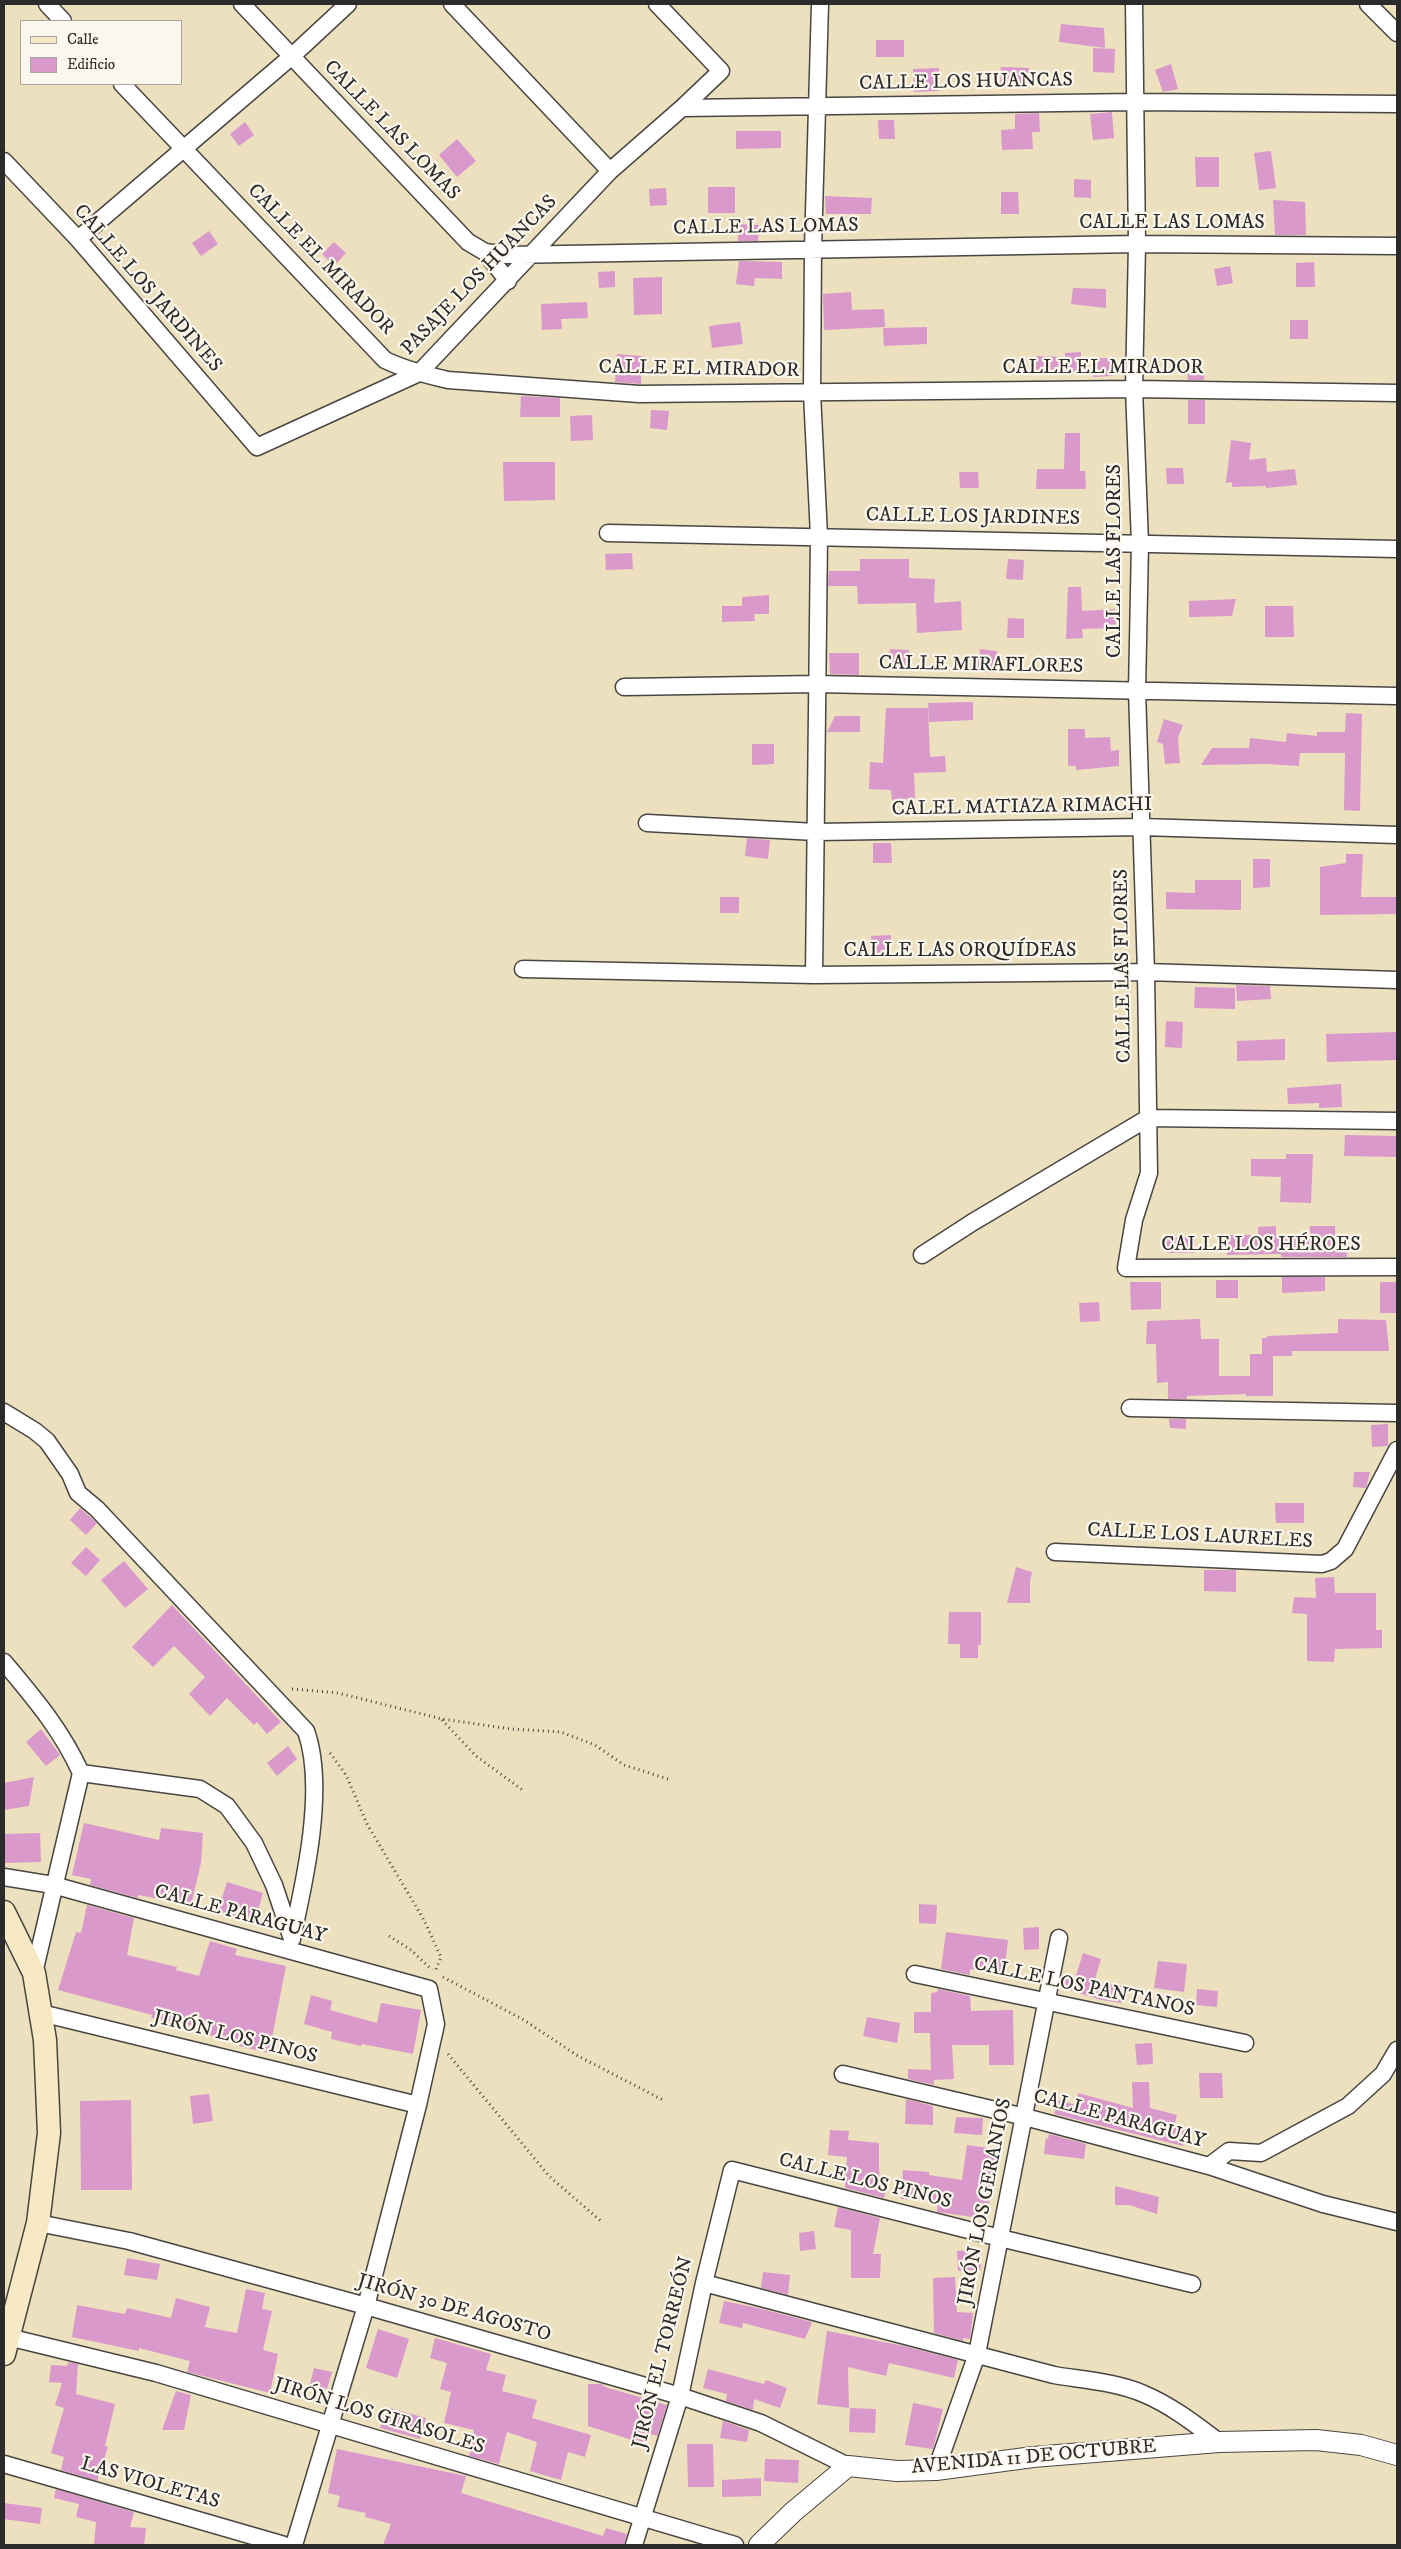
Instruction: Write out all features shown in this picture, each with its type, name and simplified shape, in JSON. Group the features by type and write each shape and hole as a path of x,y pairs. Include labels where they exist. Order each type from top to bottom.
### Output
{"main road":[{"path":"4,1912 34,1974 42,2012 49,2133 38,2223 6,2346"}],"street":[{"path":"47,4 62,20"},
{"name":"CALLE LAS LOMAS","path":"242,4 468,242 485,252 507,255 812,248 1136,244 1397,246"},
{"path":"78,240 291,57 348,4"},
{"path":"452,4 610,171"},
{"path":"657,4 721,71 682,108"},
{"path":"814,975 819,536 812,393 812,248 820,4"},
{"name":"CALLE LAS FLORES","path":"1126,1268 1134,1220 1149,1172 1146,972 1137,690 1140,543 1134,389 1136,102 1134,4"},
{"path":"1368,4 1397,33"},
{"name":"CALLE EL MIRADOR","path":"123,85 385,360 419,373 448,380 640,394 1134,389 1397,392"},
{"name":"CALLE LOS HUANCAS","path":"682,108 1136,102 1397,104"},
{"name":"PASAJE LOS HUANCAS","path":"256,448 419,373 610,171 682,108"},
{"name":"CALLE LOS JARDINES","path":"4,161 78,240 256,448"},
{"path":"485,252 508,281"},
{"name":"CALLE LOS JARDINES","path":"608,533 1397,549"},
{"name":"CALLE MIRAFLORES","path":"624,687 816,684 1397,696"},
{"name":"CALEL MATIAZA RIMACHI","path":"647,824 816,832 1142,827 1397,835"},
{"name":"CALLE LAS ORQUÍDEAS","path":"523,969 814,975 1146,972 1397,980"},
{"path":"922,1255 973,1222 1148,1118 1397,1121"},
{"name":"CALLE LOS HÉROES","path":"1126,1268 1397,1267"},
{"path":"1130,1408 1397,1413"},
{"path":"4,1412 35,1431 47,1442 70,1474 78,1493 97,1509 306,1731 312,1748 314,1786 310,1843 292,1944"},
{"name":"CALLE LOS LAURELES","path":"1055,1552 1322,1564 1331,1561 1345,1549 1397,1450"},
{"path":"4,1662 55,1723 68,1744 81,1773 53,1885 34,1974"},
{"path":"81,1773 200,1790 227,1806 254,1843 274,1885 292,1944"},
{"name":"CALLE PARAGUAY","path":"4,1877 53,1885 292,1944 429,1989"},
{"name":"JIRÓN LOS GERANIOS","path":"936,2470 977,2354 1059,1938"},
{"name":"CALLE LOS PANTANOS","path":"915,1974 1245,2042"},
{"path":"294,2545 328,2425 366,2306 418,2105 436,2024 429,1989"},
{"name":"JIRÓN LOS PINOS","path":"42,2012 418,2105"},
{"path":"1209,2166 1229,2151 1261,2153 1348,2106 1382,2074 1397,2050"},
{"name":"CALLE PARAGUAY","path":"843,2074 1025,2117 1209,2166 1323,2204 1397,2222"},
{"name":"CALLE LOS PINOS","path":"732,2170 1000,2238 1192,2284"},
{"name":"JIRÓN EL TORREÓN","path":"634,2545 680,2396 704,2283 732,2170"},
{"name":"JIRÓN 30 DE AGOSTO","path":"38,2223 129,2241 366,2306 680,2396 761,2423 848,2466"},
{"path":"704,2283 1054,2375 1113,2384 1143,2394 1177,2411 1219,2442"},
{"name":"JIRÓN LOS GIRASOLES","path":"6,2346 156,2373 735,2545"},
{"name":"AVENIDA 11 DE OCTUBRE","path":"848,2466 897,2471 936,2470 1033,2457 1219,2442 1316,2440 1361,2445 1397,2455"},
{"name":"LAS VIOLETAS","path":"4,2464 284,2545"},
{"path":"760,2545 793,2512 848,2466"}],"path":[{"path":"264,1687 338,1693 442,1719 511,1729 561,1732 595,1745 624,1765 668,1779"},
{"path":"442,1719 476,1756 524,1791"},
{"path":"306,1731 322,1742 346,1775 367,1824 424,1920 441,1957 429,1989"},
{"path":"389,1936 411,1950 435,1973 524,2020 578,2056 665,2101"},
{"path":"436,2024 442,2048 549,2176 603,2223"}],"building":[{"path":"1061,24 1104,28 1105,48 1059,42"},
{"path":"876,40 904,40 904,57 876,57"},
{"path":"1093,48 1115,49 1114,73 1093,72"},
{"path":"1171,64 1178,89 1163,92 1155,70"},
{"path":"1001,67 1029,68 1028,88 1000,87"},
{"path":"939,68 939,91 914,92 913,69"},
{"path":"1112,112 1114,138 1093,140 1090,114"},
{"path":"1039,113 1040,132 1032,132 1033,149 1002,150 1001,130 1015,129 1015,114"},
{"path":"878,120 894,120 895,139 879,139"},
{"path":"245,122 254,135 239,146 230,134"},
{"path":"736,131 781,131 781,148 736,149"},
{"path":"457,139 476,161 457,177 439,155"},
{"path":"1271,151 1276,188 1259,190 1254,153"},
{"path":"1195,157 1219,157 1219,187 1196,187"},
{"path":"1074,179 1091,180 1091,198 1074,197"},
{"path":"708,187 735,187 735,213 708,213"},
{"path":"666,188 667,205 650,206 649,189"},
{"path":"1001,192 1018,192 1019,214 1001,214"},
{"path":"825,196 872,198 871,214 826,214"},
{"path":"1273,200 1305,202 1306,235 1275,235"},
{"path":"738,224 759,225 758,241 738,241"},
{"path":"209,231 218,244 201,256 192,243"},
{"path":"334,242 346,253 334,266 322,254"},
{"path":"739,261 782,262 782,279 755,278 754,286 736,284"},
{"path":"1314,262 1315,287 1296,287 1296,263"},
{"path":"1230,266 1233,283 1217,286 1214,269"},
{"path":"615,271 615,287 599,288 598,272"},
{"path":"662,277 662,314 634,315 633,278"},
{"path":"1073,288 1106,289 1106,308 1071,304"},
{"path":"851,292 852,310 884,309 885,327 824,330 823,294"},
{"path":"587,302 588,318 561,319 562,329 542,330 541,304"},
{"path":"1290,320 1308,320 1308,339 1290,339"},
{"path":"740,322 743,344 712,348 709,326"},
{"path":"927,327 927,344 884,346 883,328"},
{"path":"1081,352 1081,358 1086,358 1086,372 1036,373 1036,356 1065,357 1065,353"},
{"path":"617,354 642,356 641,384 615,382"},
{"path":"1093,358 1113,358 1113,376 1093,377"},
{"path":"1204,371 1204,380 1188,380 1187,372"},
{"path":"521,396 560,398 560,417 520,417"},
{"path":"1188,400 1205,400 1205,424 1188,424"},
{"path":"651,410 669,411 667,430 650,428"},
{"path":"592,415 593,440 571,441 570,416"},
{"path":"1065,433 1080,433 1080,471 1085,471 1086,489 1036,489 1037,469 1064,469"},
{"path":"1231,440 1251,443 1249,460 1266,458 1267,472 1295,469 1297,485 1266,488 1266,486 1232,487 1232,482 1226,483"},
{"path":"503,462 555,462 555,500 504,501"},
{"path":"1166,468 1183,468 1184,484 1167,484"},
{"path":"959,472 978,472 979,488 960,488"},
{"path":"632,553 633,569 606,570 605,554"},
{"path":"860,559 909,559 909,578 935,579 934,603 961,601 962,630 917,633 916,603 858,604 857,586 828,586 829,571 860,571"},
{"path":"1008,559 1024,560 1023,580 1006,579"},
{"path":"1068,587 1081,587 1082,611 1115,609 1116,628 1082,629 1083,638 1066,639"},
{"path":"769,595 769,614 754,614 755,621 722,622 722,606 742,606 742,597"},
{"path":"1236,599 1232,616 1189,617 1189,601"},
{"path":"1265,606 1293,606 1294,637 1265,637"},
{"path":"1008,618 1024,619 1024,638 1007,638"},
{"path":"890,649 909,650 908,668 889,666"},
{"path":"980,649 997,651 994,673 977,671"},
{"path":"829,653 859,653 859,675 830,674"},
{"path":"973,702 973,720 929,722 928,703"},
{"path":"886,708 928,708 930,757 945,756 946,772 914,773 915,798 892,800 891,790 869,789 870,762 883,763"},
{"path":"1346,713 1362,714 1360,811 1344,810 1345,753 1300,753 1299,766 1266,764 1201,765 1212,748 1249,748 1250,738 1286,742 1287,733 1317,736 1317,732 1345,732"},
{"path":"835,716 860,716 860,732 827,732"},
{"path":"1164,719 1183,725 1178,738 1180,763 1165,764 1163,744 1157,742"},
{"path":"1068,729 1085,729 1085,738 1110,737 1111,751 1119,750 1119,766 1076,770 1076,766 1068,766"},
{"path":"752,744 774,744 774,764 752,765"},
{"path":"747,838 770,840 768,859 745,856"},
{"path":"873,843 891,843 892,863 873,863"},
{"path":"1346,854 1363,854 1361,897 1397,897 1397,914 1320,915 1320,867 1346,863"},
{"path":"1253,859 1270,859 1270,887 1253,888"},
{"path":"1195,880 1241,880 1241,910 1166,909 1166,892 1195,893"},
{"path":"720,897 739,897 739,913 720,913"},
{"path":"891,935 891,955 872,956 871,936"},
{"path":"1236,985 1270,986 1271,999 1237,1001"},
{"path":"1195,987 1235,988 1235,1009 1194,1008"},
{"path":"1166,1021 1183,1022 1182,1048 1165,1047"},
{"path":"1397,1032 1397,1060 1327,1062 1326,1034"},
{"path":"1285,1039 1285,1060 1237,1061 1237,1041"},
{"path":"1341,1084 1342,1107 1319,1108 1319,1103 1288,1104 1287,1088"},
{"path":"1345,1135 1397,1136 1397,1157 1344,1156"},
{"path":"1286,1154 1313,1154 1311,1203 1280,1202 1281,1177 1251,1176 1251,1159 1286,1159"},
{"path":"1276,1226 1276,1238 1310,1238 1310,1226 1335,1226 1335,1236 1347,1236 1347,1257 1281,1257 1281,1254 1227,1255 1227,1235 1258,1235 1258,1227"},
{"path":"1195,1237 1195,1253 1167,1253 1166,1238"},
{"path":"1282,1277 1325,1277 1325,1291 1282,1293"},
{"path":"1216,1280 1238,1280 1238,1298 1216,1298"},
{"path":"1130,1282 1161,1282 1161,1309 1131,1310"},
{"path":"1380,1282 1397,1282 1397,1313 1380,1313"},
{"path":"1099,1302 1100,1321 1080,1322 1079,1303"},
{"path":"1200,1319 1201,1339 1219,1339 1219,1376 1250,1376 1250,1354 1262,1354 1262,1338 1267,1338 1267,1336 1338,1333 1338,1319 1386,1320 1389,1351 1292,1351 1292,1356 1273,1356 1273,1396 1246,1396 1246,1394 1187,1396 1187,1399 1168,1399 1168,1382 1157,1383 1156,1344 1146,1344 1147,1321"},
{"path":"1169,1419 1186,1419 1186,1429 1170,1428"},
{"path":"1388,1424 1388,1446 1372,1447 1371,1425"},
{"path":"1354,1472 1370,1472 1366,1488 1353,1487"},
{"path":"1275,1503 1304,1503 1304,1523 1276,1523"},
{"path":"80,1508 97,1523 86,1535 70,1520"},
{"path":"86,1547 100,1560 86,1576 71,1563"},
{"path":"124,1561 148,1589 125,1608 101,1580"},
{"path":"1016,1567 1032,1572 1030,1603 1007,1603"},
{"path":"1204,1570 1236,1570 1236,1592 1204,1591"},
{"path":"1334,1577 1335,1593 1376,1593 1376,1630 1382,1630 1382,1648 1335,1649 1334,1662 1307,1661 1307,1614 1292,1613 1294,1597 1316,1598 1315,1578"},
{"path":"172,1605 281,1722 267,1734 257,1722 254,1725 227,1698 210,1716 189,1694 205,1677 174,1646 153,1667 132,1647"},
{"path":"949,1612 981,1612 981,1645 978,1645 978,1658 960,1658 960,1644 948,1644"},
{"path":"41,1729 60,1755 46,1766 26,1742"},
{"path":"288,1746 297,1759 277,1776 267,1763"},
{"path":"34,1777 29,1806 4,1810 4,1783"},
{"path":"84,1823 159,1840 161,1828 203,1833 201,1863 191,1905 138,1895 138,1898 90,1885 91,1879 72,1875"},
{"path":"40,1833 41,1862 4,1863 4,1834"},
{"path":"227,1882 263,1893 255,1922 218,1911"},
{"path":"919,1904 937,1905 936,1924 919,1923"},
{"path":"87,1905 134,1918 127,1955 177,1967 176,1970 199,1976 210,1941 237,1949 235,1955 286,1966 269,2053 239,2046 240,2041 207,2035 208,2029 151,2018 152,2015 58,1990 76,1932 81,1933"},
{"path":"1039,1927 1039,1949 1024,1950 1023,1928"},
{"path":"946,1932 1008,1940 1004,1974 970,1969 970,1975 941,1969"},
{"path":"1083,1953 1101,1959 1094,1982 1124,1986 1122,2003 1101,2000 1060,1987 1061,1977 1075,1979"},
{"path":"1158,1961 1187,1964 1184,1992 1154,1988"},
{"path":"938,1989 970,1996 971,2011 1013,2010 1014,2065 989,2065 989,2045 952,2045 954,2079 934,2080 934,2085 908,2079 908,2069 931,2070 930,2033 914,2033 914,2012 931,2012 931,1993 937,1992"},
{"path":"1197,1989 1218,1991 1217,2007 1196,2005"},
{"path":"311,1995 332,2001 330,2010 377,2023 381,2003 421,2010 413,2054 331,2039 332,2032 304,2024"},
{"path":"867,2017 900,2023 897,2043 863,2036"},
{"path":"1152,2043 1153,2064 1137,2065 1135,2044"},
{"path":"1199,2073 1222,2073 1223,2098 1200,2098"},
{"path":"1132,2082 1149,2082 1150,2108 1177,2115 1174,2127 1187,2130 1183,2146 1054,2114 1058,2100 1076,2105 1078,2093 1133,2108"},
{"path":"209,2094 213,2121 193,2124 190,2096"},
{"path":"906,2099 933,2106 933,2125 905,2124"},
{"path":"131,2100 132,2190 81,2190 80,2101"},
{"path":"956,2117 983,2118 982,2135 954,2133"},
{"path":"830,2130 849,2131 848,2140 879,2143 881,2190 886,2190 884,2198 845,2188 847,2157 828,2155"},
{"path":"1049,2134 1086,2144 1084,2159 1044,2154 1046,2138 1048,2139"},
{"path":"967,2145 996,2149 987,2219 937,2212 938,2201 901,2199 903,2170 929,2172 929,2175 962,2180"},
{"path":"1115,2186 1159,2197 1157,2214 1129,2205 1115,2205"},
{"path":"838,2207 880,2218 873,2254 881,2254 880,2278 851,2278 851,2230 834,2227"},
{"path":"814,2231 816,2249 800,2251 799,2233"},
{"path":"980,2250 981,2270 958,2271 957,2251"},
{"path":"127,2258 160,2264 157,2280 124,2275"},
{"path":"763,2272 790,2275 788,2295 761,2288"},
{"path":"955,2277 957,2312 973,2313 970,2339 963,2338 963,2341 934,2333 933,2278"},
{"path":"246,2289 265,2293 262,2309 272,2311 263,2350 278,2354 270,2393 187,2372 190,2361 139,2348 139,2351 72,2337 77,2305 125,2314 127,2308 171,2318 176,2298 210,2307 205,2327 237,2333"},
{"path":"724,2301 812,2322 805,2339 743,2323 742,2328 719,2323"},
{"path":"378,2329 409,2339 397,2378 366,2368"},
{"path":"827,2331 904,2346 958,2360 954,2378 889,2363 886,2376 848,2367 849,2408 817,2404"},
{"path":"435,2338 491,2354 486,2370 506,2375 502,2391 537,2400 532,2418 591,2435 585,2457 568,2452 561,2480 530,2471 537,2442 507,2432 499,2464 469,2456 474,2430 444,2423 451,2392 440,2389 447,2363 430,2358"},
{"path":"68,2362 78,2364 76,2394 115,2404 105,2446 108,2447 97,2481 61,2470 64,2457 51,2453 64,2408 55,2405 62,2383 49,2382 51,2365 67,2366"},
{"path":"314,2368 332,2372 327,2389 310,2384"},
{"path":"708,2369 764,2384 766,2380 787,2388 780,2408 754,2399 753,2410 726,2401 727,2394 703,2388"},
{"path":"588,2384 602,2384 605,2387 667,2405 657,2436 650,2434 646,2449 630,2445 632,2440 588,2426"},
{"path":"176,2391 191,2395 184,2430 162,2430"},
{"path":"913,2403 943,2409 933,2449 905,2445"},
{"path":"386,2407 426,2418 420,2439 380,2428"},
{"path":"850,2408 876,2409 875,2433 849,2432"},
{"path":"723,2421 749,2430 747,2442 720,2438"},
{"path":"687,2444 713,2444 714,2487 688,2487"},
{"path":"337,2449 466,2476 461,2493 603,2536 606,2528 627,2534 624,2545 383,2545 391,2524 365,2517 366,2513 337,2507 340,2496 328,2493"},
{"path":"765,2459 799,2460 798,2483 764,2481"},
{"path":"761,2478 761,2496 722,2497 722,2480"},
{"path":"56,2489 134,2512 130,2527 146,2528 144,2545 94,2545 96,2522 76,2517 79,2504 54,2498"},
{"path":"4,2503 42,2508 40,2524 4,2519"}]}
